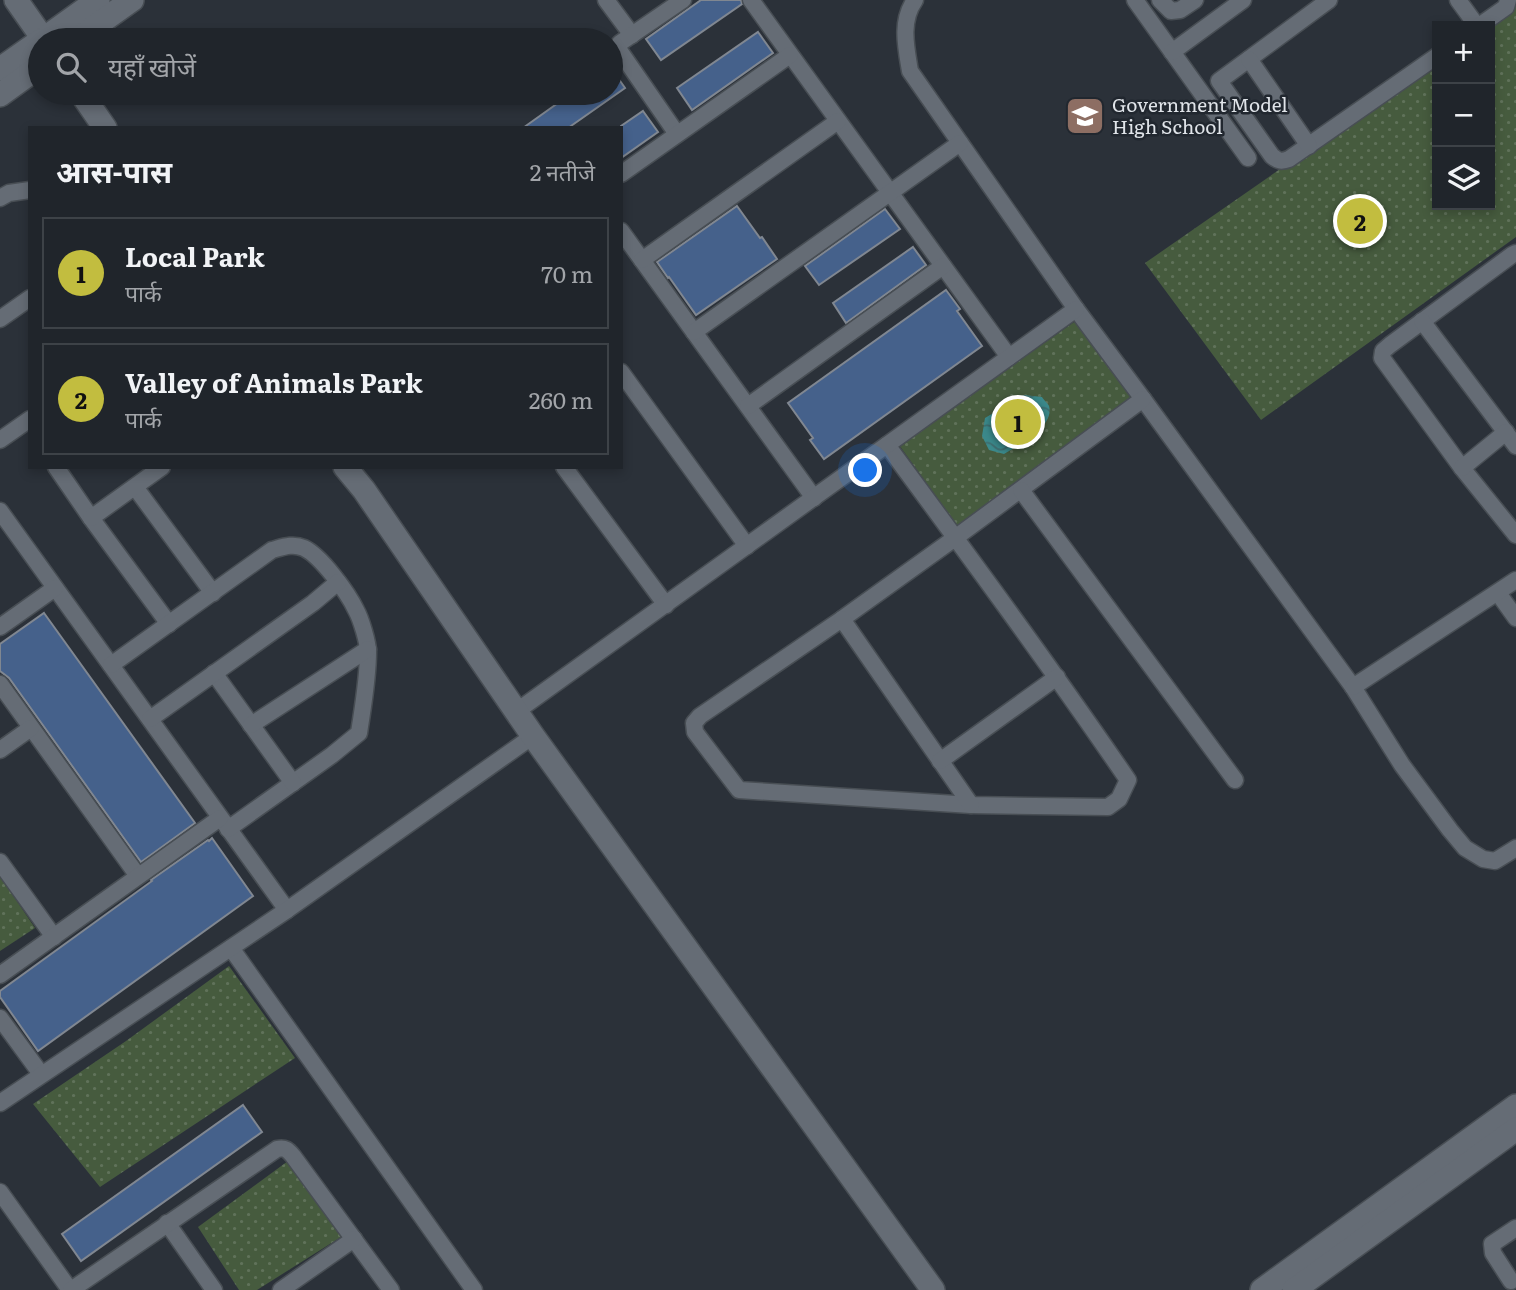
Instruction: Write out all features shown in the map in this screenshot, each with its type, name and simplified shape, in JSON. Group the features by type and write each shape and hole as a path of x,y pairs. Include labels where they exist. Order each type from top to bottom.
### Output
{"main road":[{"path":"16,0 34,28"},
{"path":"59,28 98,0"},
{"path":"93,28 132,0"},
{"path":"0,69 28,50"},
{"path":"0,95 28,75"},
{"path":"89,105 104,126"},
{"path":"347,469 364,490 533,736 933,1290"},
{"path":"1262,1290 1516,1106"},
{"path":"1294,1290 1516,1129"}],"street":[{"path":"606,0 632,35"},
{"path":"623,41 683,0"},
{"path":"751,0 1009,357"},
{"path":"915,0 909,8 904,35 910,71 1076,309 1353,687 1402,765 1465,848 1483,859 1495,861 1516,848"},
{"path":"1135,0 1248,158"},
{"path":"1160,0 1171,11 1180,10 1195,0"},
{"path":"1172,52 1243,0"},
{"path":"1329,0 1219,81 1277,160 1282,162 1289,159 1432,60"},
{"path":"1458,0 1474,21"},
{"path":"1485,21 1506,7 1508,0"},
{"path":"623,173 790,54"},
{"path":"623,56 677,134"},
{"path":"1249,59 1309,146"},
{"path":"642,260 838,121"},
{"path":"694,332 960,143"},
{"path":"0,198 9,193 28,190"},
{"path":"623,234 814,498"},
{"path":"1516,253 1383,351 1382,358 1462,468 1516,535"},
{"path":"748,406 943,265"},
{"path":"0,319 28,299"},
{"path":"517,711 1076,309"},
{"path":"1422,321 1516,446"},
{"path":"623,375 747,546"},
{"path":"887,445 956,538 1057,677 1128,779 1119,799 1108,807 971,804 739,790 695,732 694,723 700,716 956,538 1143,398"},
{"path":"0,440 28,424"},
{"path":"1462,468 1506,432"},
{"path":"91,519 159,469"},
{"path":"565,469 666,605"},
{"path":"63,470 91,519 169,624"},
{"path":"135,487 213,593"},
{"path":"1021,490 1236,779"},
{"path":"0,511 287,910"},
{"path":"0,975 138,876 293,783 359,733 368,649 357,610 338,582 320,559 303,548 290,545 272,550 111,665"},
{"path":"1353,687 1516,580"},
{"path":"150,719 313,603 338,582"},
{"path":"0,627 55,588"},
{"path":"1498,593 1516,618"},
{"path":"842,619 971,804"},
{"path":"251,725 368,649"},
{"path":"214,673 293,783"},
{"path":"940,761 1057,677"},
{"path":"0,684 138,876"},
{"path":"0,750 31,727"},
{"path":"0,1102 287,910 533,736"},
{"path":"0,862 54,937"},
{"path":"231,948 473,1290"},
{"path":"0,1018 41,1074"},
{"path":"0,1192 70,1290 276,1149 287,1149 391,1290"},
{"path":"167,1223 214,1290"},
{"path":"1514,1282 1493,1254 1492,1244 1516,1228"},
{"path":"281,1290 354,1239"}],"green space":[{"path":"1516,5 1516,237 1261,420 1145,263 1432,63 1432,210 1495,210 1495,21 1492,21"},
{"path":"1077,320 1135,399 958,527 899,445"},
{"path":"0,876 35,928 0,951"},
{"path":"229,966 295,1058 100,1187 33,1104"},
{"path":"288,1161 341,1237 257,1290 239,1290 198,1227"}],"water":[{"path":"1024,395 1042,397 1049,406 1046,421 1034,434 1004,454 989,450 982,436 985,418"}],"building":[{"path":"701,0 741,0 742,4 661,60 646,39"},
{"path":"758,32 773,53 692,110 677,88"},
{"path":"555,105 601,105 571,126 526,126"},
{"path":"643,111 658,132 623,157 621,126"},
{"path":"737,206 777,259 696,315 657,262"},
{"path":"885,209 900,229 819,285 805,266"},
{"path":"913,247 926,265 846,323 833,303"},
{"path":"946,290 960,309 957,311 982,346 824,459 810,440 813,438 788,403"},
{"path":"44,613 195,823 141,862 9,678 0,671 0,644"},
{"path":"212,838 253,896 38,1051 0,997 0,991"},
{"path":"243,1105 262,1132 81,1261 62,1234"}],"place":[{"name":"Government Model High School","path":"1085,116"},
{"name":"Valley of Animals Park","path":"1360,221"},
{"name":"Local Park","path":"1018,422"}]}
